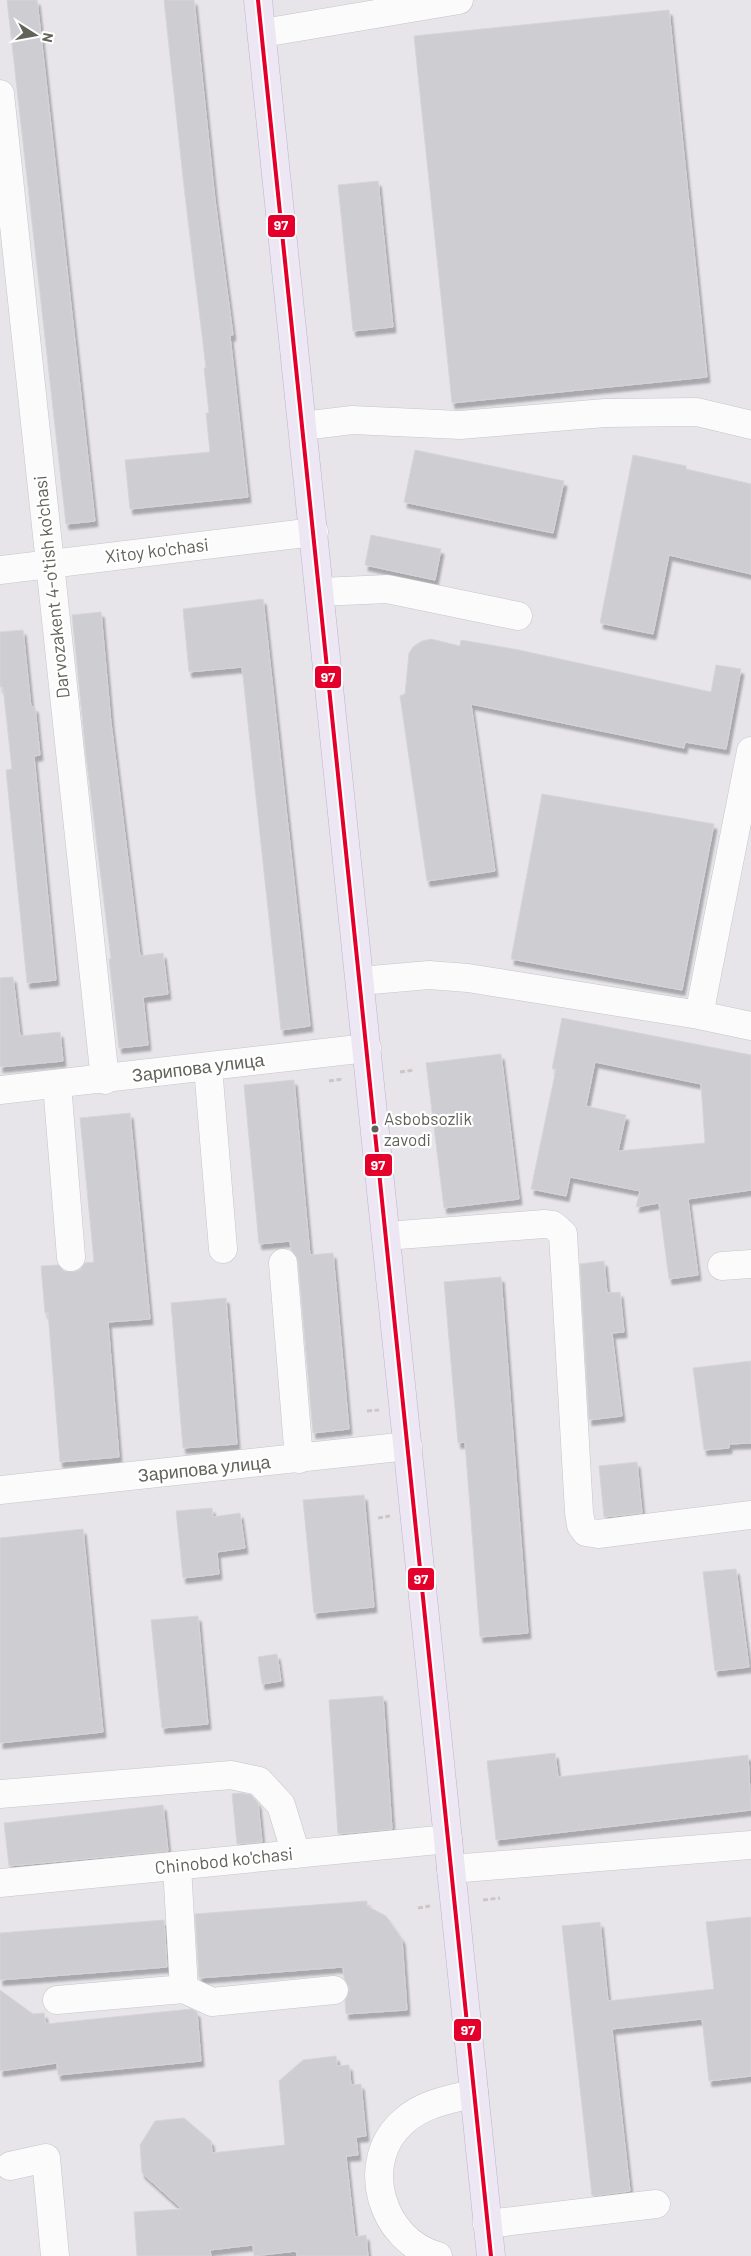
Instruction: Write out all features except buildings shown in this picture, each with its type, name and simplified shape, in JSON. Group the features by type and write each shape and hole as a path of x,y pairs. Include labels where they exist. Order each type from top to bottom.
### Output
{"main road":[{"path":"258,0 490,2256"}],"street":[{"path":"262,33 459,0"},
{"name":"Darvozakent 4-o'tish ko'chasi","path":"0,94 105,1080"},
{"path":"303,426 352,420 460,425 605,413 697,412 751,425"},
{"name":"Xitoy ko'chasi","path":"0,570 314,532"},
{"path":"320,592 387,589 518,616"},
{"path":"699,1015 746,799 751,751"},
{"path":"360,981 428,976 468,978 699,1015 751,1026"},
{"name":"Зарипова улица","path":"0,1090 105,1080 367,1048"},
{"path":"208,1067 223,1249"},
{"path":"57,1084 71,1257"},
{"path":"386,1236 544,1224 553,1225 562,1234 579,1512 581,1525 586,1532 598,1534 751,1515"},
{"path":"283,1264 298,1459"},
{"path":"722,1266 751,1264"},
{"name":"Зарипова улица","path":"0,1490 408,1446"},
{"path":"0,1794 232,1775 259,1781 281,1805 296,1854"},
{"name":"Chinobod ko'chasi","path":"0,1883 448,1839"},
{"path":"451,1869 751,1845"},
{"path":"177,1866 184,1989"},
{"path":"57,2000 184,1989 212,2002 334,1990"},
{"path":"438,2256 423,2251 408,2241 388,2215 379,2191 381,2161 392,2136 403,2121 427,2106 474,2093"},
{"path":"10,2166 46,2158 55,2256"},
{"path":"487,2224 656,2204"}],"path":[{"path":"400,1072 414,1070"},
{"path":"483,1900 500,1898"},
{"path":"418,1908 434,1906"}],"transit line":[{"name":"97","path":"258,0 491,2256"}],"place":[{"name":"Asbobsozlik zavodi","path":"375,1129"}]}
